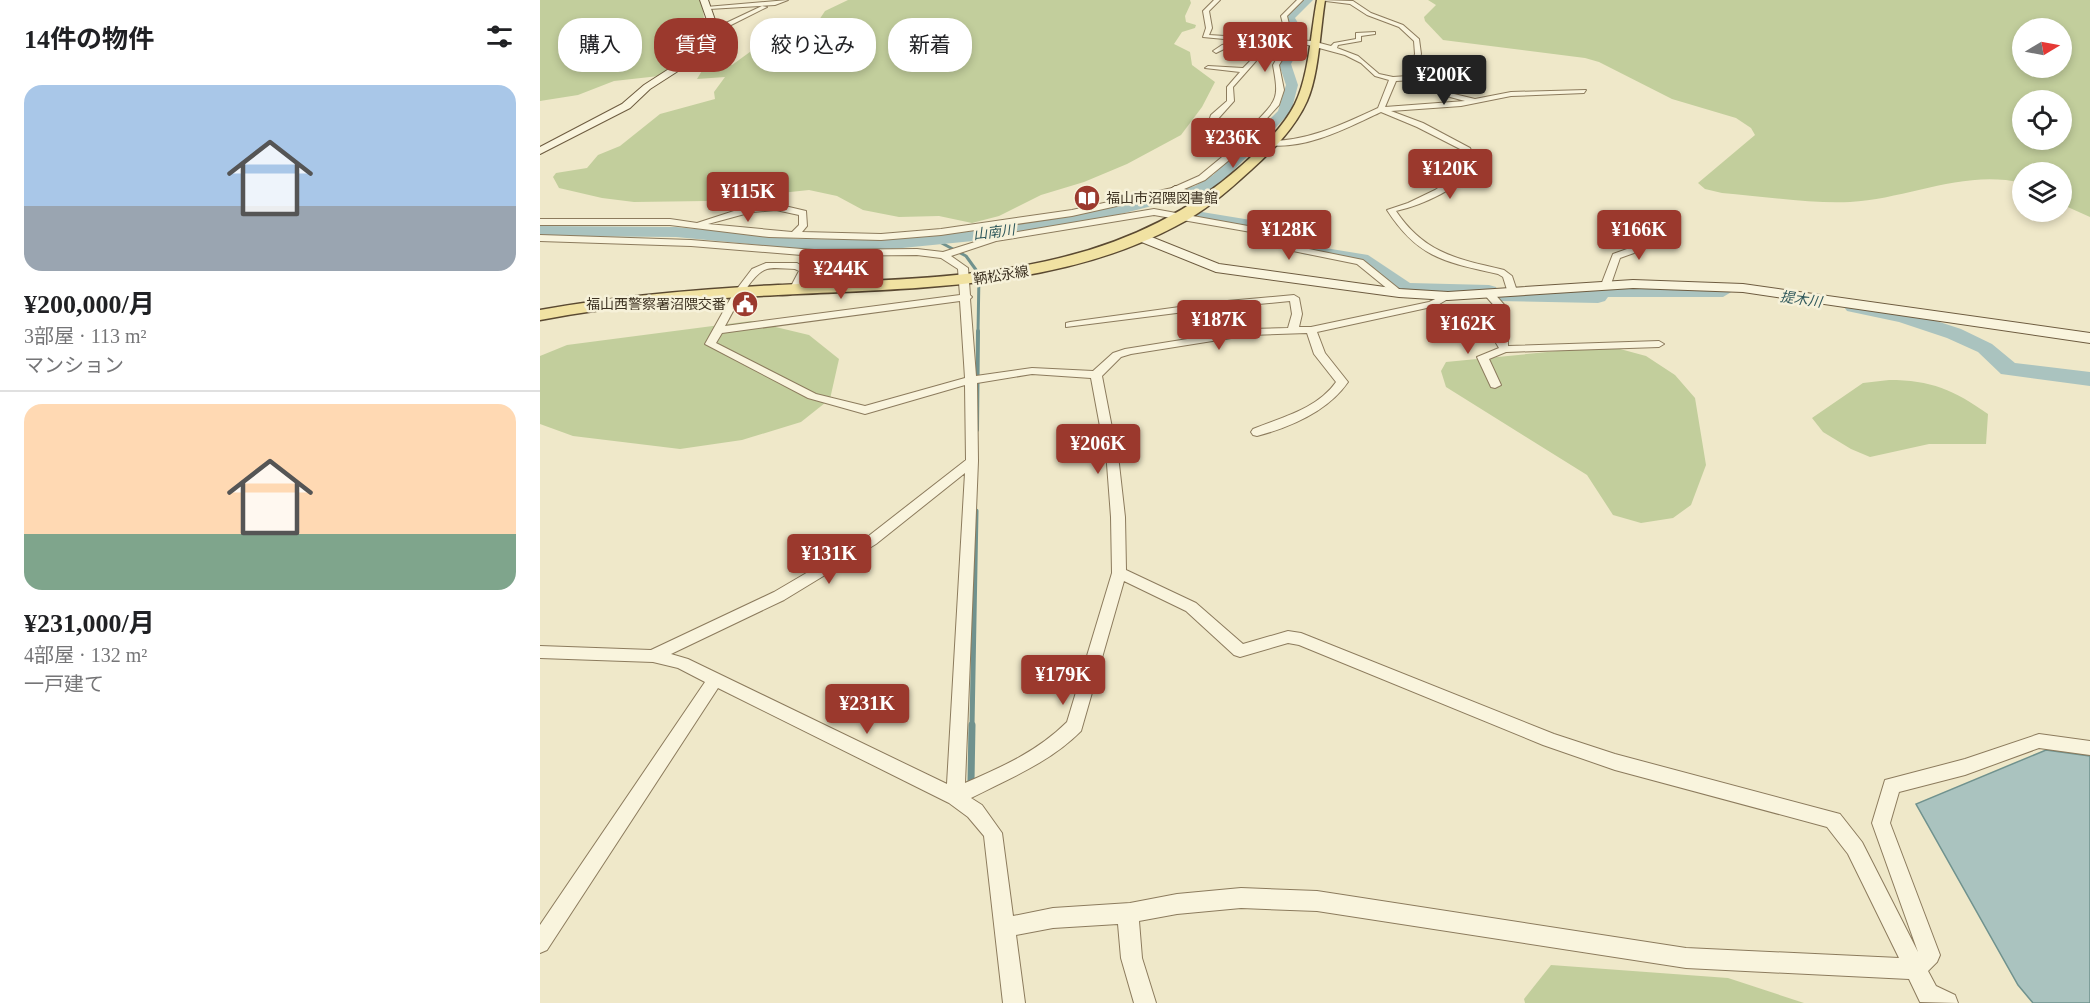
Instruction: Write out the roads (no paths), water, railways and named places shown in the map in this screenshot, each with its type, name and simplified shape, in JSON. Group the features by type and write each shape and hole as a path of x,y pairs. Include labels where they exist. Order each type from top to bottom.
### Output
{"main road":[{"name":"鞆松永線","path":"540,315 625,302 794,290 968,286 988,278 1063,264 1144,238 1183,217 1199,199 1233,182 1270,143 1301,105 1309,44 1321,0"}],"street":[{"path":"738,19 748,13 785,0"},
{"path":"1217,0 1206,11 1209,28 1206,37 1237,37 1249,42"},
{"path":"540,222 626,220 699,224 794,235 881,237 963,231 1072,213 1177,190 1202,178 1226,159 1277,104 1281,90 1276,65 1291,43 1284,16 1300,0"},
{"path":"1321,0 1352,2 1369,14 1401,26 1417,40 1418,54 1413,68 1432,77 1452,96 1474,101"},
{"path":"706,4 775,3"},
{"path":"1334,47 1336,44 1359,40 1358,34 1373,33"},
{"path":"1249,42 1252,61 1230,87 1231,101 1214,117 1213,121 1225,125 1258,125"},
{"path":"1216,51 1224,46 1249,42 1334,47 1369,65 1377,75 1393,79 1432,77"},
{"path":"1208,68 1245,70"},
{"path":"540,151 632,101 636,95 670,72"},
{"path":"1381,109 1393,79"},
{"path":"1270,143 1283,144 1343,127 1381,109 1474,101 1511,94 1584,91"},
{"path":"1381,109 1420,125 1467,150 1475,167 1438,192 1411,205 1391,210 1399,224 1411,239 1431,252 1501,272 1507,276 1512,291"},
{"path":"1177,190 1199,199"},
{"path":"699,224 764,206 784,206 803,213 803,226 794,235"},
{"path":"540,238 691,243 814,253 917,252 957,249 1136,214 1161,213 1270,233 1296,249 1360,262 1399,293"},
{"path":"1606,285 1616,256 1630,251 1650,225"},
{"path":"955,797 976,379 968,286 957,249 963,231"},
{"path":"1144,238 1216,268 1289,280 1399,293 1448,296 1606,285 1764,290 2090,338"},
{"path":"794,290 804,270 796,266 766,266 755,271 738,294 710,344 812,396 865,410 976,379 1032,372 1096,375 1117,355 1129,351 1250,332 1311,330 1432,304 1448,296"},
{"path":"1289,280 1297,314 1293,330"},
{"path":"718,330 968,286"},
{"path":"1488,293 1502,308 1501,343 1505,349"},
{"path":"1070,326 1216,305 1294,298"},
{"path":"1257,432 1324,404 1336,393 1342,382 1320,354 1311,330"},
{"path":"1495,385 1483,357 1505,349 1659,344"},
{"path":"955,797 1028,763 1062,741 1075,726 1119,573 1118,517 1113,464 1096,375"},
{"path":"653,656 779,596 871,541 972,461"},
{"path":"1119,573 1191,607 1206,618 1240,651 1288,636 1301,639 1549,740 1615,762 1833,820 1855,848 1928,994 1947,1003"},
{"path":"540,652 653,656 682,663 955,797 975,811 993,833 1014,1003"},
{"path":"540,943 714,680"},
{"path":"1005,927 1053,918 1130,913 1177,904 1240,898 1317,901 1686,958 1914,969 1930,956 1881,823 1891,786 1965,767 2039,741 2090,748"},
{"path":"1130,913 1127,926 1133,969 1145,1003"}],"water":[{"path":"2046,750 2090,756 2090,1003 2033,1003 2018,985 1916,804"}],"waterway":[{"name":"山南川","path":"540,231 676,232 799,244 882,245 983,235 1097,215 1201,189 1218,178 1284,112 1292,85 1285,64 1300,36 1289,18 1308,0"},
{"name":"提木川","path":"1202,217 1281,230 1308,250 1362,259 1406,289 1489,291"},
{"path":"936,240 966,256 979,274 978,333"},
{"name":"提木川","path":"1502,297 1535,294 1598,297 1600,291 1723,291"},
{"name":"提木川","path":"1854,307 1905,318 1954,333 1985,348 2009,369 2090,379"},
{"path":"977,430 978,331"},
{"path":"972,726 976,511"},
{"path":"971,781 972,725"}],"place":[{"name":"福山市沼隈図書館","path":"1087,198"},
{"name":"福山西警察署沼隈交番","path":"745,304"}]}
